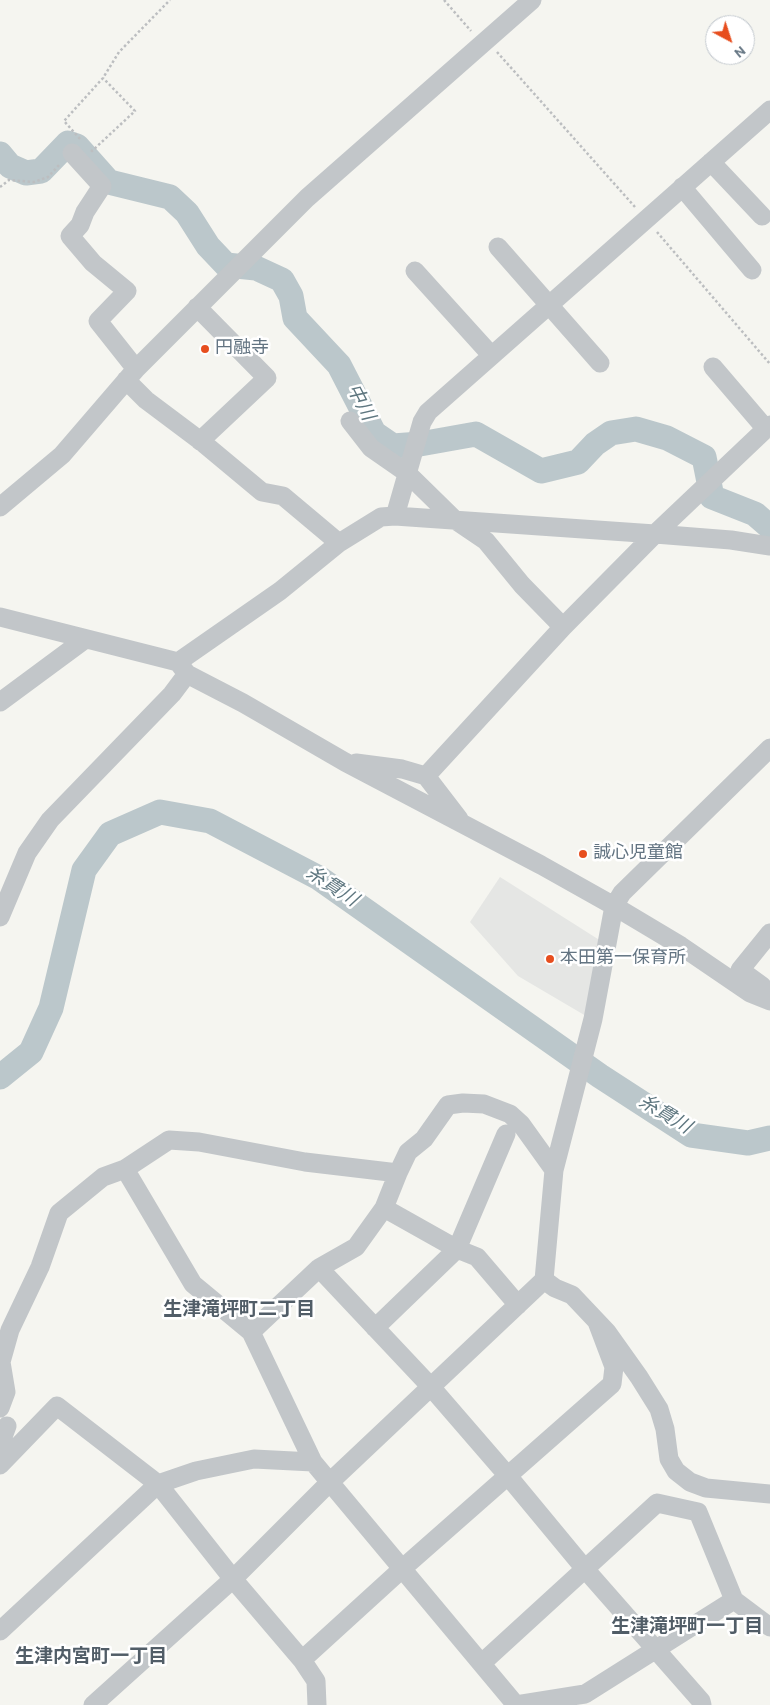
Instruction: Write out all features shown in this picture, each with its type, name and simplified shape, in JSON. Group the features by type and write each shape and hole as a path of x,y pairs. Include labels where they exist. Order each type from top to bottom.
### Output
{"street":[{"path":"0,507 62,455 131,374 307,198 532,0"},
{"path":"395,516 422,422 428,412 682,187 768,117"},
{"path":"72,153 102,186 85,212 80,224 70,236 93,263 128,291 98,321 146,400 262,492 282,496 339,542"},
{"path":"711,162 762,216"},
{"path":"682,187 752,270"},
{"path":"498,247 600,363"},
{"path":"415,271 491,356"},
{"path":"197,307 267,378 200,441"},
{"path":"426,776 562,627 655,534 768,427 713,367"},
{"path":"350,421 371,448 407,473 455,520 486,541 522,585 562,627"},
{"path":"0,917 27,853 50,820 172,694 183,668 339,542 382,517 395,516 655,534 731,540 770,546"},
{"path":"0,617 183,668 345,762 614,906 681,946 750,993 767,1000 768,991 740,970 770,933"},
{"path":"0,702 84,640"},
{"path":"93,1705 233,1579 330,1482 544,1280 554,1170 593,1019 614,906 622,893 770,748"},
{"path":"345,762 374,764 426,776 463,824"},
{"path":"251,1332 319,1268 356,1247 384,1208 408,1152 424,1139 448,1105 463,1102 484,1104 510,1114 521,1124 554,1170"},
{"path":"375,1328 457,1249 506,1134"},
{"path":"0,1408 6,1392 1,1362 10,1330 40,1268 59,1213 103,1178 125,1169 169,1140 199,1142 305,1162 398,1173"},
{"path":"125,1169 193,1284 251,1332 313,1462 516,1705 585,1694 655,1648 734,1600"},
{"path":"384,1208 457,1249 477,1257 518,1305"},
{"path":"319,1268 430,1387 508,1476 585,1569 701,1701 702,1705"},
{"path":"544,1280 572,1296 607,1332 639,1377 658,1410 665,1429 669,1459 676,1471 690,1482 706,1488 770,1494"},
{"path":"302,1660 403,1568 612,1384 614,1367 597,1322"},
{"path":"0,1465 58,1406 158,1484 233,1579 302,1660 316,1681 317,1705"},
{"path":"0,1445 2,1425"},
{"path":"0,1631 158,1484 196,1471 254,1459 313,1462"},
{"path":"482,1663 657,1502 698,1512 734,1600 770,1627"}],"path":[{"path":"103,78 134,111 92,151 64,120 103,78 119,52 170,0"},
{"path":"444,0 646,219 770,364"},
{"path":"0,187 9,180 34,182 48,177 72,153"}],"shaded area":[{"name":"本田第一保育所","path":"500,877 601,941 586,1016 518,976 470,922"}],"waterway":[{"name":"中川","path":"0,154 10,166 26,173 41,171 68,143 77,146 109,182 170,197 187,213 208,246 226,265 256,268 282,280 291,296 295,318 339,365 374,433 393,446 420,444 476,434 541,471 578,462 595,444 611,433 636,429 667,438 704,457 712,497 755,514 770,527"},
{"name":"糸貫川","path":"0,1077 31,1052 51,1008 84,870 110,834 160,812 210,821 319,878 600,1076 691,1135 748,1143 770,1138"}],"place":[{"name":"円融寺","path":"205,349"},
{"name":"誠心児童館","path":"583,854"},
{"name":"本田第一保育所","path":"550,959"}],"district":[{"name":"生津滝坪町二丁目","path":"239,1311"},
{"name":"生津滝坪町一丁目","path":"687,1628"},
{"name":"生津内宮町一丁目","path":"91,1658"}]}
